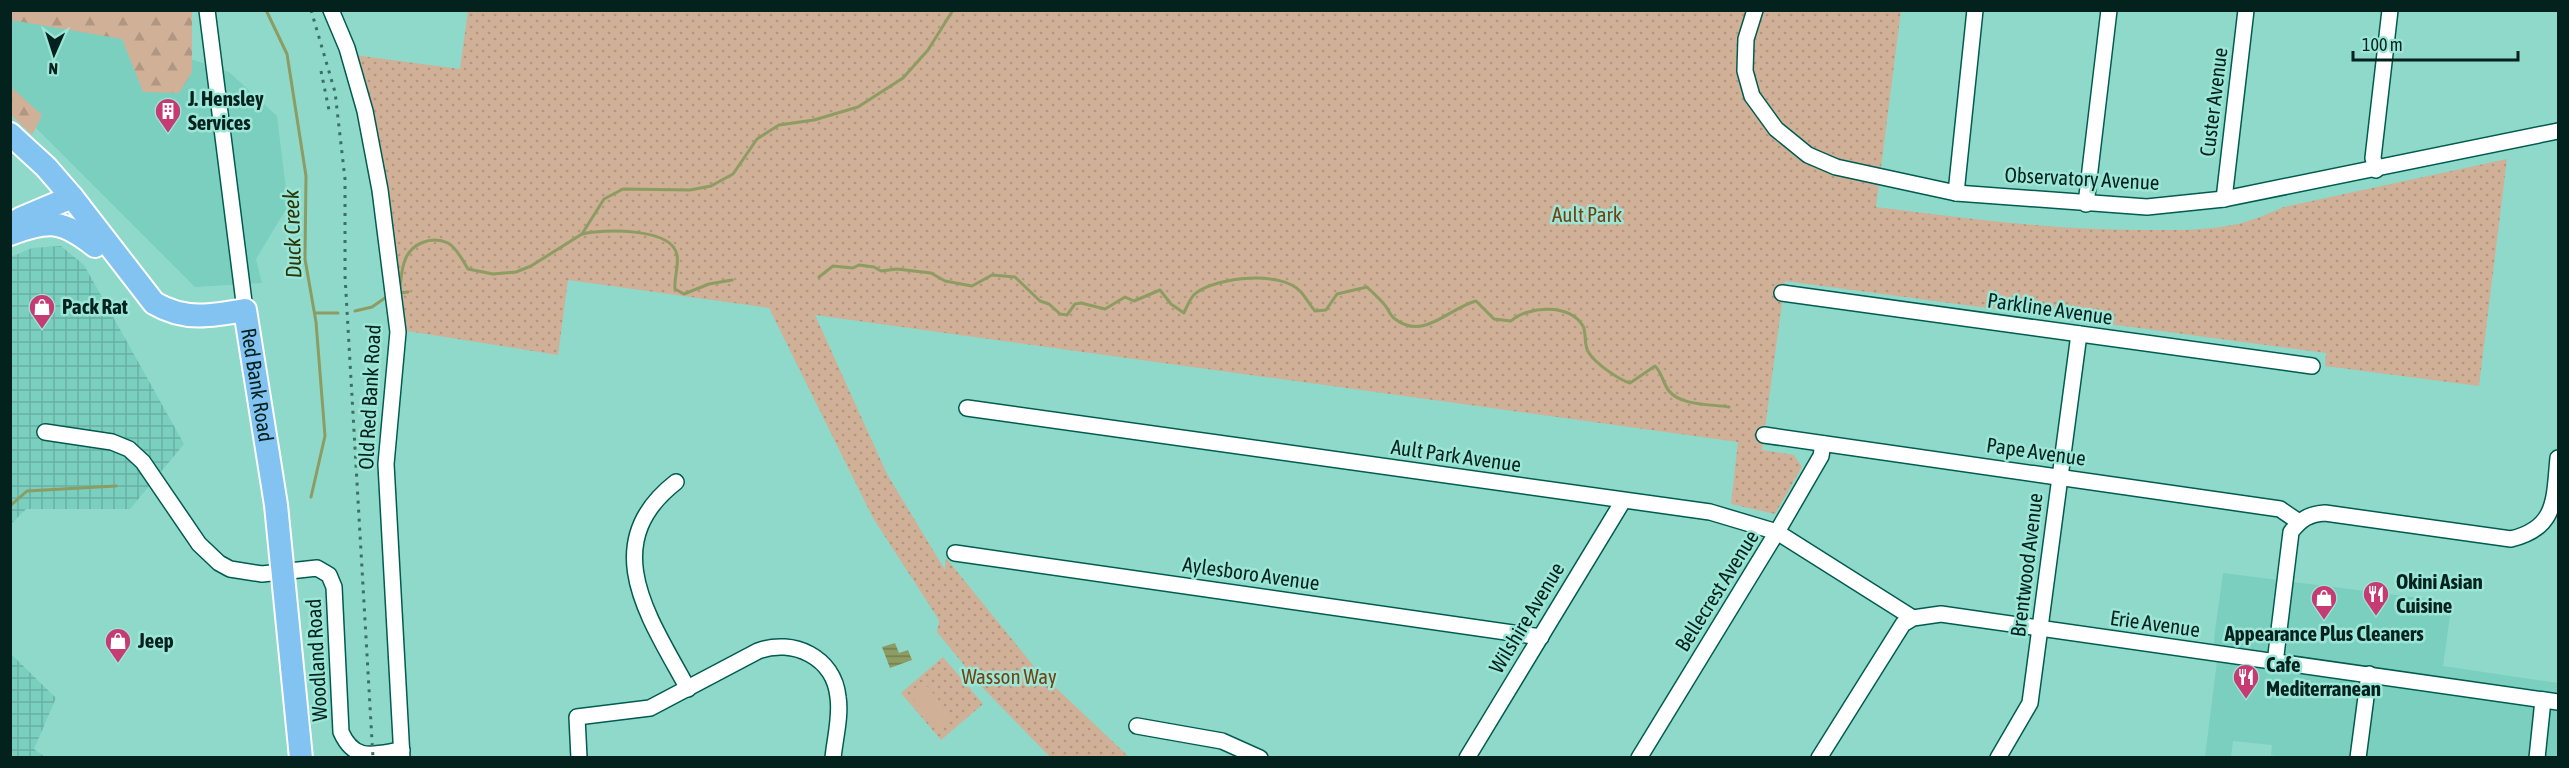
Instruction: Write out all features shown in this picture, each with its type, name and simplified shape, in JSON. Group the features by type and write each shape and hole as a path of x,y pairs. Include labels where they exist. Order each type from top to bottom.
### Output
{"highway":[{"path":"10,135 46,168 135,304 158,323 189,331 247,319"},
{"path":"10,150 66,199 154,303 168,311 185,316 247,319"},
{"path":"10,223 66,199"},
{"path":"10,234 48,223 65,225 95,246"},
{"name":"Red Bank Road","path":"247,319 276,505 301,758"}],"street":[{"name":"Red Bank Road","path":"207,10 247,319"},
{"name":"Old Red Bank Road","path":"332,10 347,48 365,111 380,190 398,332 386,464 402,754"},
{"name":"Observatory Avenue","path":"1755,10 1746,39 1745,70 1752,96 1776,129 1808,155 1836,167 1956,193 2147,207 2224,199 2557,134"},
{"path":"1956,193 1975,10"},
{"path":"2086,204 2109,10"},
{"name":"Custer Avenue","path":"2224,199 2246,10"},
{"path":"2376,170 2373,158 2390,10"},
{"name":"Parkline Avenue","path":"1782,293 2312,366"},
{"name":"Brentwood Avenue","path":"1998,758 2030,703 2079,334"},
{"name":"Ault Park Avenue","path":"967,408 1710,512 1778,532 1913,618"},
{"name":"Woodland Road","path":"45,432 112,442 129,449 143,462 192,534 219,563 249,573 283,573 317,568 324,570 332,581 341,732 347,745 357,753 402,754"},
{"name":"Pape Avenue","path":"1764,435 2280,508 2305,518"},
{"name":"Bellecrest Avenue","path":"1639,758 1778,532 1821,456 1822,444"},
{"path":"2275,663 2291,532 2305,518 2325,513 2511,539 2531,534 2542,524 2553,505 2559,458"},
{"path":"676,482 663,492 645,517 639,531 634,562 638,591 644,607 688,689"},
{"name":"Wilshire Avenue","path":"1467,758 1623,501"},
{"name":"Aylesboro Avenue","path":"955,553 1541,637"},
{"name":"Erie Avenue","path":"1913,618 1941,614 2551,701"},
{"path":"1818,758 1895,634 1913,618"},
{"path":"579,758 577,717 635,712 663,702 768,648 788,646 811,655 826,668 838,696 833,758"},
{"path":"2358,758 2369,674"},
{"path":"2537,758 2551,701"},
{"path":"1137,726 1214,739 1260,758"}],"shaded area":[{"path":"10,11 49,11 229,72 277,116 288,206 256,259 262,283 195,287 11,103"},
{"path":"61,246 84,265 184,444 130,509 26,509 11,524 11,257 32,248"},
{"path":"2223,573 2452,602 2443,666 2558,683 2558,757 2286,758 2271,755 2272,745 2233,741 2231,757 2205,757 2218,653 2213,652"},
{"path":"895,643 899,653 908,650 912,660 890,668 882,647"},
{"path":"11,654 56,698 34,749 45,757 11,757"}],"green space":[{"name":"Ault Park","path":"468,10 1901,10 1876,207 2008,223 2074,228 2198,229 2239,224 2284,207 2507,159 2479,386 2325,366 2326,353 1785,281 1762,450 1794,455 1802,467 1775,514 1731,504 1738,442 815,315 887,474 945,570 946,558 1036,669 1129,757 1050,757 982,687 937,632 939,620 873,518 769,308 568,280 558,355 407,331 385,174 345,58 339,53 460,69"},
{"path":"10,11 192,11 192,72 179,93 143,92 122,39 11,20"},
{"path":"10,86 42,115 32,135 11,115"},
{"path":"943,657 983,704 941,740 901,693"},
{"path":"927,686 952,716 938,728 913,698"}],"waterway":[{"name":"Duck Creek","path":"266,10 287,54 306,176 305,259 316,322 325,436 311,497"},
{"path":"408,292 399,293 404,264 412,249 422,243 435,240 448,243 457,251 468,269 493,274 516,272 531,266 582,234 604,199 623,189 690,190 711,186 733,174 757,139 779,125 814,120 858,107 903,78 928,50 953,10"},
{"path":"582,234 620,231 663,239 672,246 677,255 675,289 684,294 709,284 732,280"},
{"path":"819,277 833,266 853,268 859,265 874,267 881,271 897,269 931,273 945,281 972,286 992,275 1015,277 1040,301 1049,304 1060,314 1067,315 1075,304 1081,303 1105,309 1125,297 1134,301 1160,290 1171,304 1184,313 1194,295 1206,287 1249,278 1265,278 1292,285 1301,292 1315,311 1326,310 1337,294 1367,287 1384,304 1393,318 1416,327 1436,321 1476,301 1494,319 1511,321 1527,312 1559,310 1577,319 1583,326 1589,353 1602,366 1620,378 1630,383 1655,366 1674,396 1697,404 1729,407"},
{"path":"355,311 372,307 385,298"},
{"path":"315,313 338,313"},
{"path":"10,506 27,491 116,486"}],"railway":[{"path":"311,10 335,92 345,179 345,276 373,758"},
{"path":"321,71 330,115"}],"place":[{"name":"J. Hensley Services","path":"168,134"},
{"name":"Pack Rat","path":"42,330"},
{"name":"Okini Asian Cuisine","path":"2376,617"},
{"name":"Appearance Plus Cleaners","path":"2324,621"},
{"name":"Jeep","path":"118,664"},
{"name":"Cafe Mediterranean","path":"2246,700"}],"park label":[{"name":"Wasson Way","path":"1009,677"}]}
